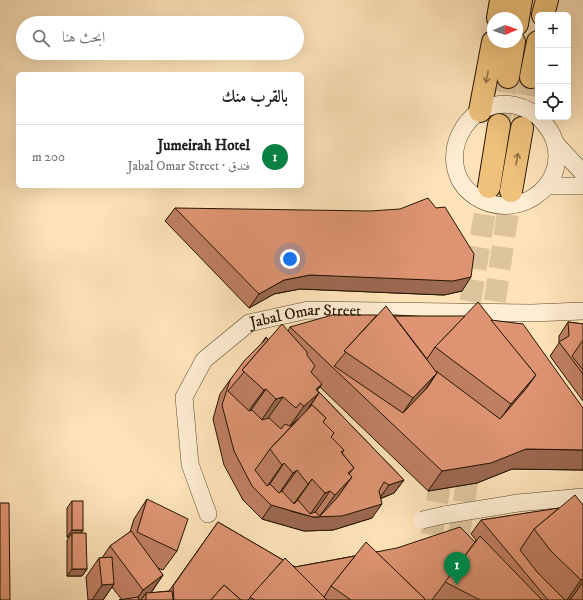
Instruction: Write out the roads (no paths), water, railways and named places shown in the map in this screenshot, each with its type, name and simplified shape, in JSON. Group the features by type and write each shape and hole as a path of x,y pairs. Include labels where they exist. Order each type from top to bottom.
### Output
{"highway":[{"path":"499,12 501,0"},
{"path":"519,12 521,0"},
{"path":"544,12 547,0"},
{"path":"480,111 493,48"},
{"path":"508,77 513,48"},
{"path":"531,77 537,48"},
{"path":"511,191 533,120"},
{"path":"489,187 499,126"}],"street":[{"path":"555,143 556,158 553,173 546,186 535,198 520,205 504,207 489,204 475,196 464,185 456,171 454,155 457,139 464,125 480,111 491,106 507,104 523,107 533,120 548,128 555,143 583,173"},
{"path":"546,186 583,186"},
{"name":"Jabal Omar Street","path":"208,514 190,464 184,397 204,360 249,323 308,310 532,313 583,311"},
{"path":"422,520 518,503 583,497"}],"tunnel":[{"path":"499,125 508,77"},
{"path":"522,128 531,77"},
{"path":"465,334 489,187"},
{"path":"490,334 511,191"},
{"path":"449,600 471,455"},
{"path":"421,600 444,460"}],"place":[{"name":"Jumeirah Hotel","path":"457,585"}]}
